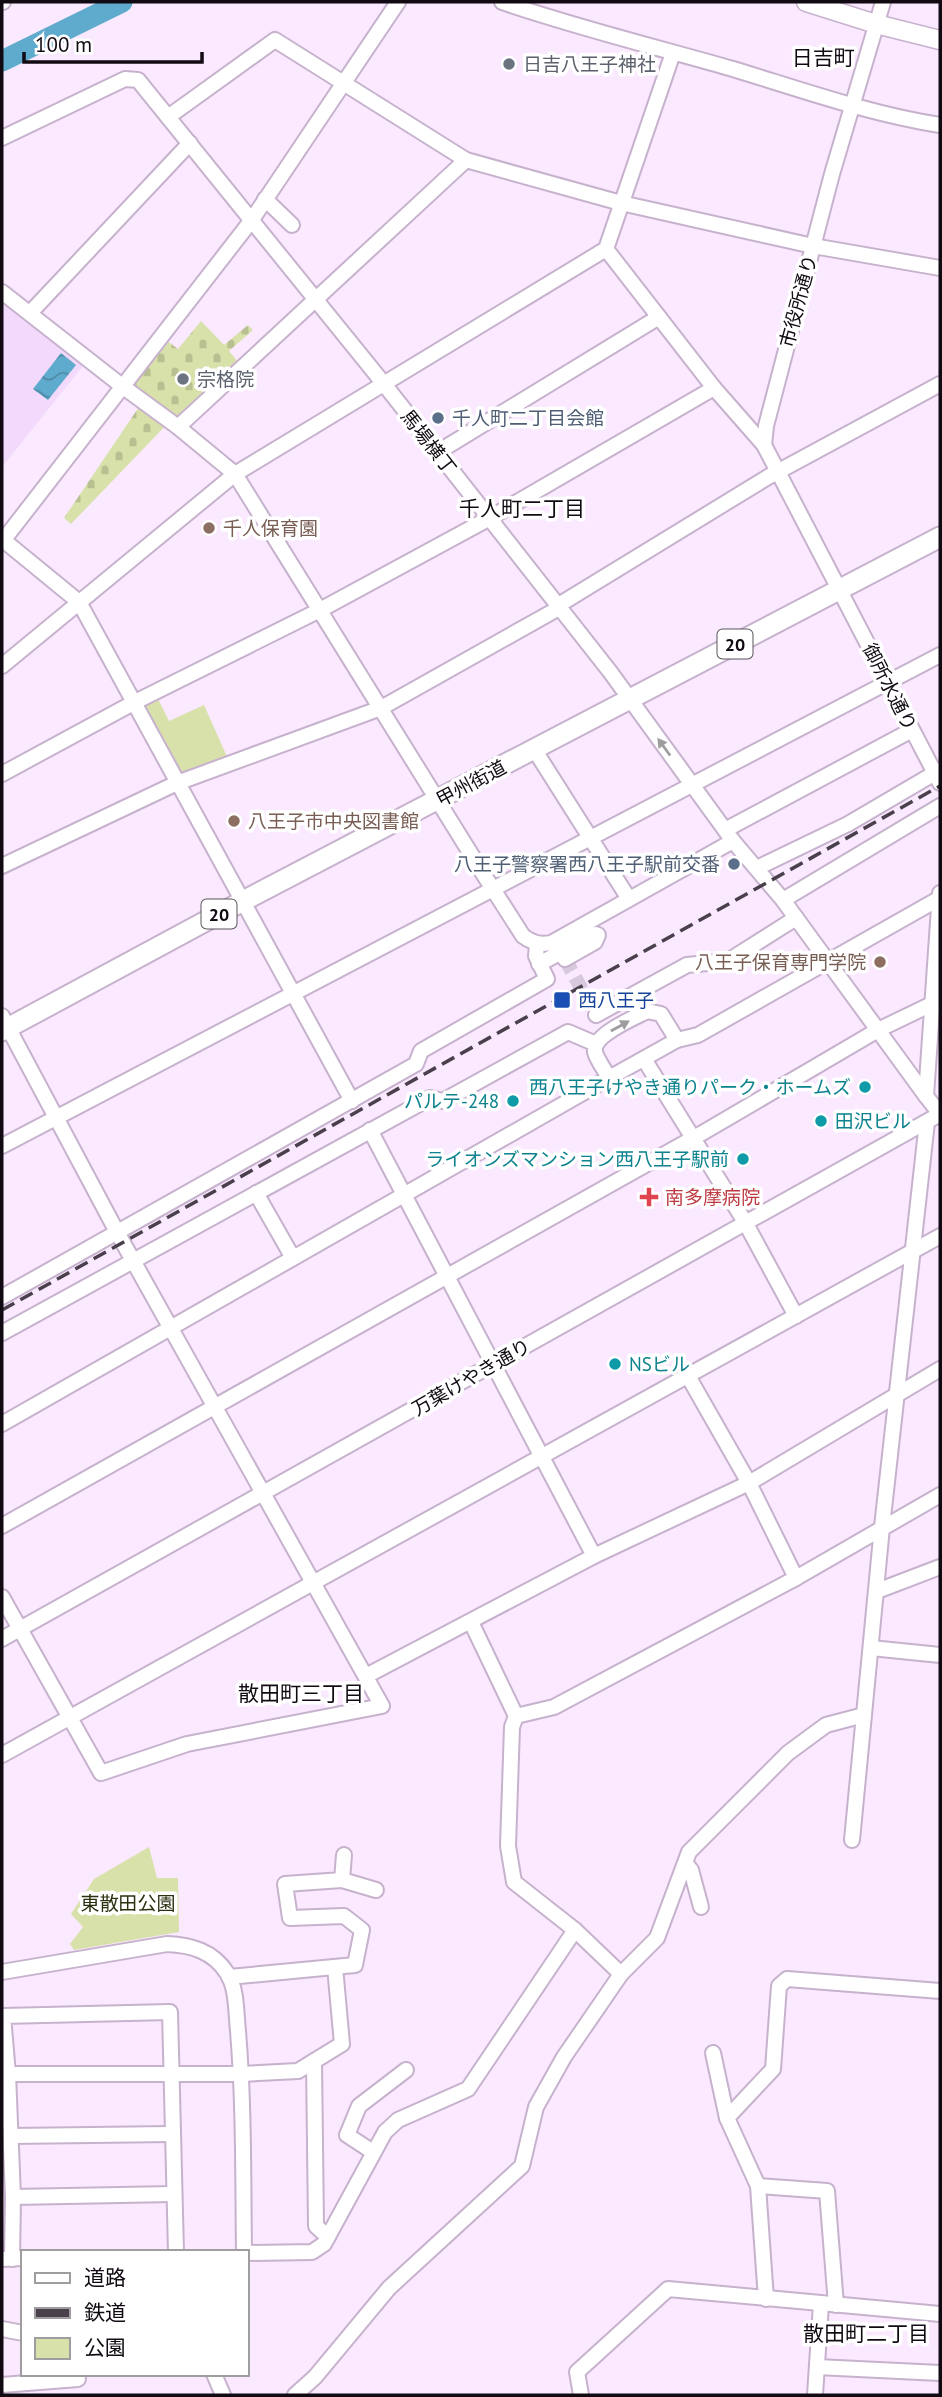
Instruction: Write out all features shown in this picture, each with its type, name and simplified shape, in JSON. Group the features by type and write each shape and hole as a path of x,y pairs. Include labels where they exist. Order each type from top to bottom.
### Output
{"highway":[{"name":"甲州街道","path":"4,1025 940,537"}],"main road":[{"path":"806,2 940,40"}],"street":[{"path":"352,1101 79,602 2,540 251,221 398,2"},
{"path":"502,2 568,24 852,104 940,125"},
{"name":"市役所通り","path":"765,445 766,426 813,246 883,2"},
{"path":"168,117 275,40 466,160 621,203 813,246 940,268"},
{"path":"2,666 235,474 607,249 673,53"},
{"name":"馬場横丁","path":"2,138 128,79 138,80 317,300 611,673 729,835 783,900 940,1114"},
{"path":"30,313 190,143"},
{"path":"178,427 466,160"},
{"path":"265,199 292,225"},
{"path":"607,249 714,388 765,445 841,590"},
{"path":"2,292 235,474 523,936 537,944 551,943 629,899 729,835 912,730"},
{"path":"438,452 659,317"},
{"path":"2,866 177,783 381,708 558,607 768,477 940,384"},
{"path":"2,774 135,702 320,610 488,519 714,388"},
{"name":"御所水通り","path":"841,590 938,776"},
{"path":"2,1146 940,655"},
{"path":"534,749 629,899"},
{"path":"757,869 938,776"},
{"path":"783,900 940,806"},
{"path":"2,1424 609,1078 677,1040 698,1035 940,896"},
{"path":"926,1096 937,1001 940,896"},
{"path":"596,1015 687,965 728,961 796,918"},
{"path":"539,964 595,934 598,935 595,942 565,959"},
{"path":"2,1297 416,1064 421,1051 547,979 536,956 537,944"},
{"path":"2,1526 692,1139 878,1030 937,1001"},
{"path":"609,1078 595,1052 596,1044 602,1036 647,1011 661,1014 677,1040"},
{"path":"2,1597 101,1773 187,1744 382,1706 4,1025"},
{"path":"2,1333 429,1098 443,1101 568,1032 596,1044"},
{"path":"644,1059 745,1222 796,1316"},
{"name":"万葉けやき通り","path":"2,1639 940,1114"},
{"path":"852,1840 882,1527 927,1122"},
{"path":"370,1130 594,1556"},
{"path":"256,1193 293,1258"},
{"path":"2,1755 940,1236"},
{"path":"366,1676 594,1556 749,1483 940,1369"},
{"path":"688,1376 749,1483 796,1578"},
{"path":"516,1716 554,1707 796,1578 940,1494"},
{"path":"877,1591 940,1567"},
{"path":"471,1622 516,1716 512,1727 508,1846 514,1882 575,1930 621,1974"},
{"path":"871,1648 940,1655"},
{"path":"295,2395 316,2378 389,2288 522,2166 537,2108 564,2057 621,1974 657,1938 689,1852 788,1753 826,1725 864,1715"},
{"path":"342,1881 344,1855"},
{"path":"686,1864 691,1871 701,1907"},
{"path":"229,1977 355,1965 362,1930 344,1916 290,1918 285,1884 342,1881 376,1890"},
{"path":"248,2253 312,2252 324,2244 385,2132 398,2120 468,2089 575,1930"},
{"path":"2,1972 167,1944 186,1945 214,1958 229,1977 236,2003 242,2074 246,2250"},
{"path":"8,2074 242,2074 298,2071 342,2044 335,1967"},
{"path":"727,2118 773,2069 779,1986 787,1979 940,1991"},
{"path":"12,2259 13,2197 3,2016 170,2012 176,2250"},
{"path":"713,2053 727,2118 758,2186 766,2299"},
{"path":"314,2061 316,2226 328,2237"},
{"path":"373,2152 347,2135 359,2106 406,2070"},
{"path":"10,2136 172,2134"},
{"path":"758,2186 827,2191 836,2305"},
{"path":"13,2197 173,2194"},
{"path":"581,2395 577,2372 668,2289 940,2314"},
{"path":"815,2395 821,2304"},
{"path":"2,2329 21,2333"},
{"path":"817,2367 940,2373"},
{"path":"215,2376 223,2395"},
{"path":"2,2385 27,2389 78,2377 79,2395"}],"shaded area":[{"path":"2,298 86,362 2,467"}],"green space":[{"path":"201,321 224,345 248,325 253,330 229,351 243,368 178,427 170,421 71,524 64,518 143,401 127,390 166,340 178,349"},
{"path":"157,697 169,721 204,705 228,759 178,777 145,712 147,702"},
{"name":"東散田公園","path":"149,1847 157,1878 178,1878 179,1932 74,1950 70,1944 83,1927 71,1914 94,1879"}],"water":[{"path":"61,353 76,365 48,400 33,389"}],"waterway":[{"path":"2,61 122,2"}],"tunnel":[{"path":"565,959 596,1015"}],"railway":[{"path":"2,1310 940,786"}],"place":[{"name":"日吉八王子神社","path":"509,64"},
{"name":"宗格院","path":"183,379"},
{"name":"千人町二丁目会館","path":"438,418"},
{"name":"千人保育園","path":"209,528"},
{"name":"八王子市中央図書館","path":"234,821"},
{"name":"八王子警察署西八王子駅前交番","path":"734,864"},
{"name":"八王子保育専門学院","path":"880,962"},
{"name":"西八王子","path":"562,1000"},
{"name":"西八王子けやき通りパーク・ホームズ","path":"865,1087"},
{"name":"パルテ-248","path":"513,1101"},
{"name":"田沢ビル","path":"821,1121"},
{"name":"ライオンズマンション西八王子駅前","path":"743,1159"},
{"name":"南多摩病院","path":"649,1197"},
{"name":"NSビル","path":"615,1364"}],"district":[{"name":"日吉町","path":"823,57"},
{"name":"千人町二丁目","path":"522,508"},
{"name":"散田町三丁目","path":"301,1693"},
{"name":"散田町二丁目","path":"866,2333"}]}
